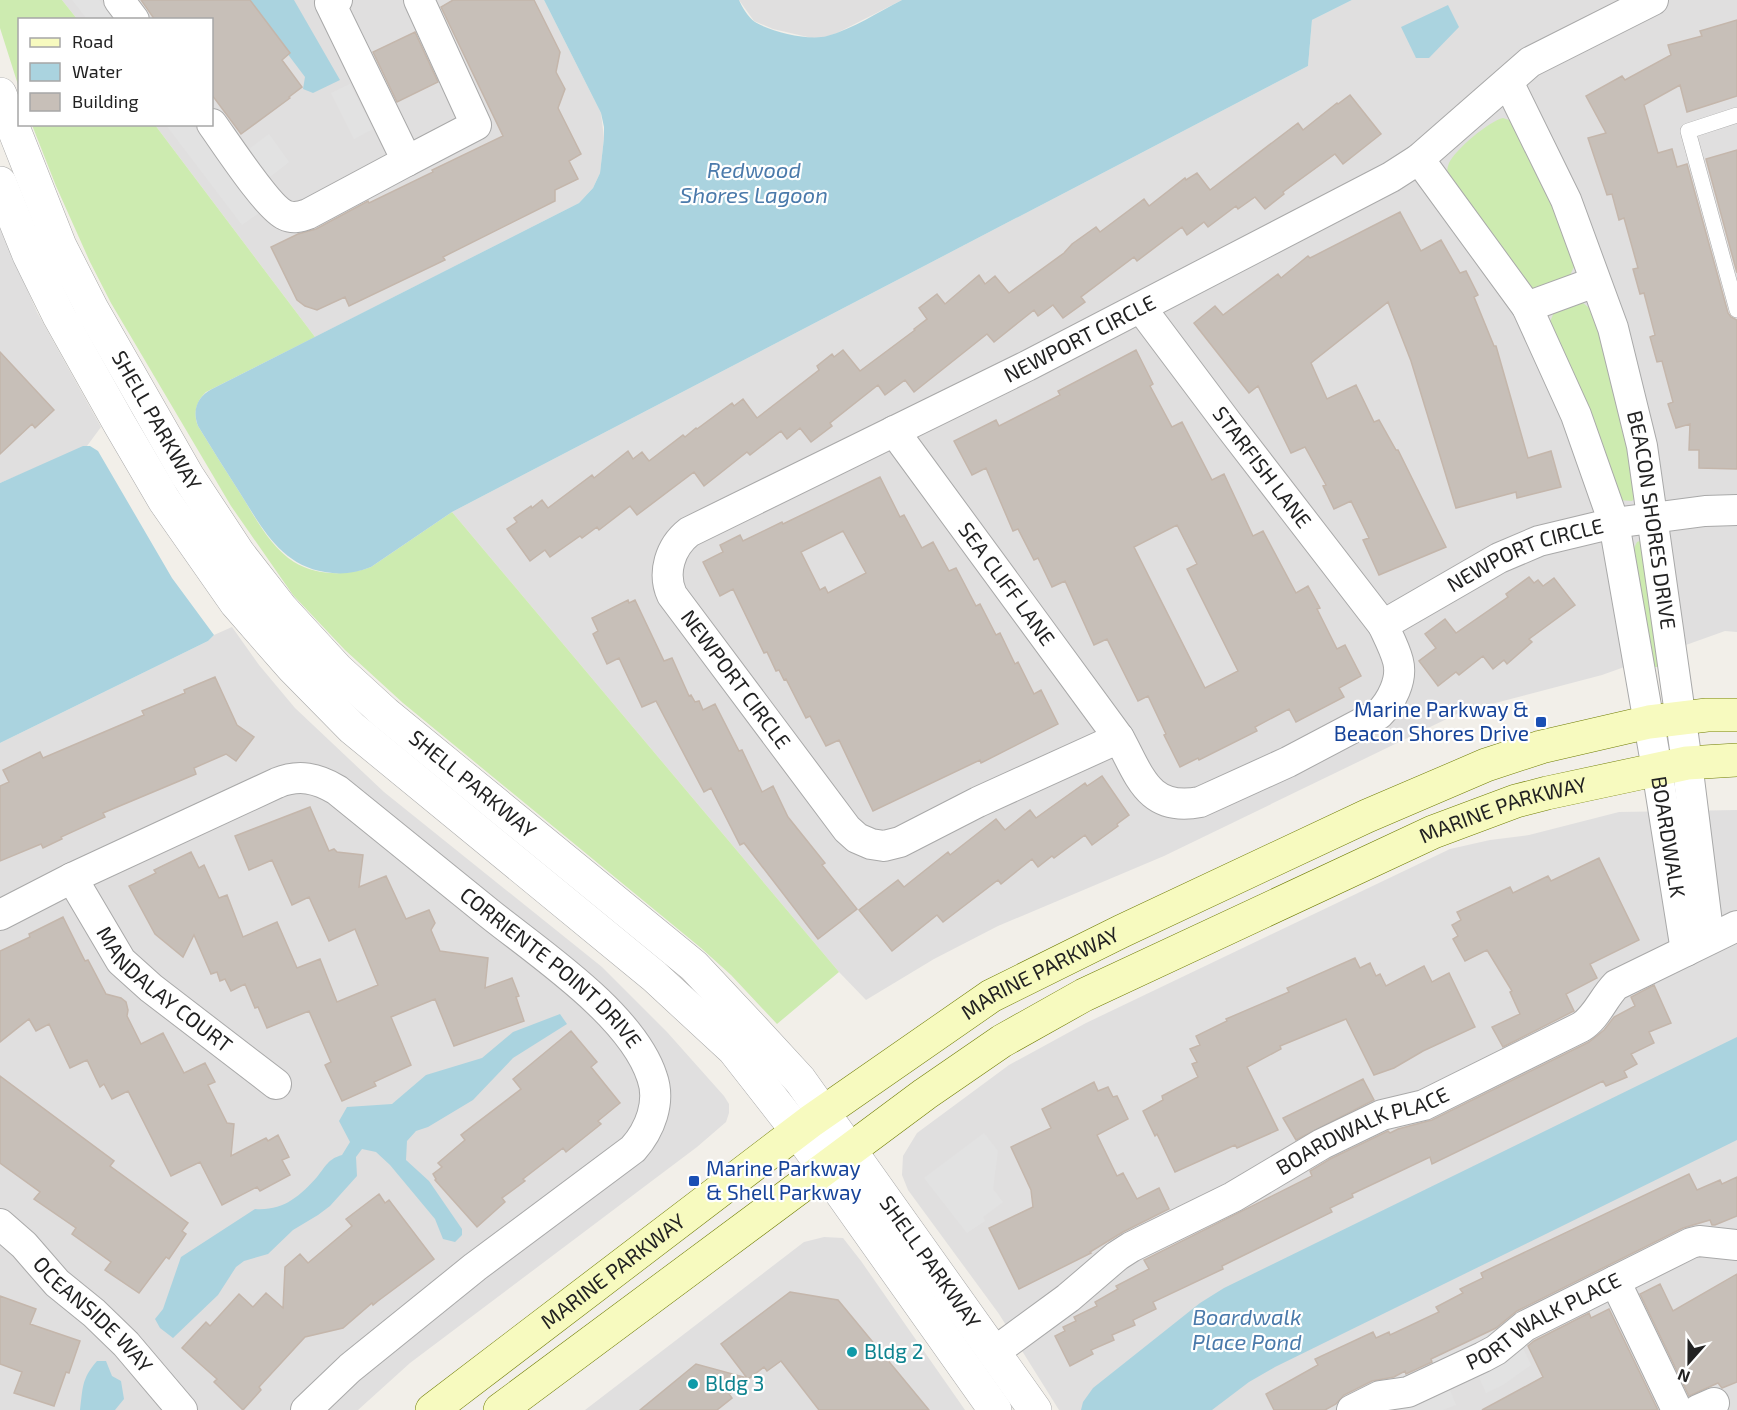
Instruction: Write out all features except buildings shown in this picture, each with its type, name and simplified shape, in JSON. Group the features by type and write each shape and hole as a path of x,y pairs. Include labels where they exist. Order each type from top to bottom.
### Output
{"main road":[{"name":"MARINE PARKWAY","path":"432,1410 824,1112 991,996 1122,931 1378,811 1486,765 1541,747 1665,720 1707,715 1737,715"},
{"name":"MARINE PARKWAY","path":"500,1410 925,1094 1002,1041 1084,995 1467,818 1535,796 1672,766 1737,760"}],"street":[{"path":"119,0 132,18"},
{"path":"337,0 330,3 407,161"},
{"path":"213,125 272,205 288,217 299,217 476,125 419,0"},
{"name":"NEWPORT CIRCLE","path":"1119,738 978,802 906,839 884,846 864,842 847,829 672,595 668,576 671,556 680,539 689,532 1141,308 1390,177 1419,159 1530,62 1653,0"},
{"name":"BEACON SHORES DRIVE","path":"1508,82 1566,200 1613,328 1642,446 1653,519 1665,720"},
{"name":"SHELL PARKWAY","path":"0,94 60,246 92,309 187,474 239,554 281,608 337,669 385,713 694,966 800,1080 1035,1410"},
{"name":"BEACON SHORES DRIVE","path":"1419,159 1527,307 1576,415 1614,523 1665,720"},
{"name":"SHELL PARKWAY","path":"0,183 29,255 113,414 164,500 236,603 292,667 352,728 654,976 726,1043 798,1132 995,1410"},
{"path":"1527,307 1595,282"},
{"name":"STARFISH LANE","path":"1141,308 1227,424 1383,625"},
{"name":"SEA CLIFF LANE","path":"894,431 1119,738"},
{"name":"NEWPORT CIRCLE","path":"1383,625 1499,558 1539,541 1614,523 1705,511 1737,510"},
{"path":"1119,738 1139,776 1152,794 1171,803 1187,805 1200,802 1288,762 1379,714 1390,703 1395,690 1399,663 1383,625"},
{"name":"BOARDWALK","path":"1665,720 1697,945"},
{"name":"CORRIENTE POINT DRIVE","path":"0,915 72,878 277,783 303,777 312,779 337,790 597,999 628,1035 649,1068 655,1090 654,1107 647,1129 633,1149 475,1267 350,1368 306,1410"},
{"name":"MANDALAY COURT","path":"72,878 121,961 151,988 276,1084"},
{"name":"BOARDWALK PLACE","path":"993,1353 1060,1304 1117,1256 1233,1197 1322,1144 1382,1115 1424,1105 1589,1023 1616,985 1737,926"},
{"name":"OCEANSIDE WAY","path":"0,1224 24,1245 57,1283 94,1313 126,1344 182,1410"},
{"name":"PORT WALK PLACE","path":"1352,1410 1380,1396 1408,1392 1483,1357 1496,1350 1525,1326 1699,1241 1737,1245"},
{"path":"1615,1281 1677,1410"}],"lane":[{"path":"1737,116 1688,131 1737,310"}],"shaded area":[{"path":"62,0 544,0 601,113 604,138 600,173 593,188 579,203 315,337 156,126 213,126 213,18 76,18"},
{"path":"72,0 99,0 113,18 86,18"},
{"path":"739,0 902,0 837,33 812,38 773,29 754,21"},
{"path":"1352,0 1737,0 1737,632 1725,631 1602,675 1461,712 1164,856 998,926 934,959 866,1000 839,972 452,512 1308,66 1312,20"},
{"path":"350,84 373,129 354,139 331,93"},
{"path":"167,126 194,126 259,213 242,225"},
{"path":"269,134 289,162 270,177 249,149"},
{"path":"0,227 37,312 101,427 87,446 0,483"},
{"path":"232,627 259,665 295,708 384,792 602,967 667,1032 724,1096 729,1104 729,1113 726,1122 697,1147 410,1363 358,1410 0,1410 0,743"},
{"path":"1737,810 1737,1410 1059,1410 999,1314 908,1190 902,1175 903,1156 917,1133 1009,1065 1086,1023 1450,849 1490,840 1529,835 1619,812"},
{"path":"984,1133 998,1151 993,1189 1003,1202 983,1217 985,1221 967,1233 924,1178"},
{"path":"824,1237 843,1238 965,1410 585,1410 804,1242"},
{"path":"1523,1348 1531,1365 1503,1385 1486,1393 1479,1377"},
{"path":"1449,1388 1456,1405 1443,1410 1396,1410"}],"green space":[{"path":"0,0 62,0 76,18 18,18 18,85 0,28"},
{"path":"1503,118 1515,122 1554,202 1575,265 1569,277 1531,291 1448,177 1452,157 1481,130"},
{"path":"32,126 156,126 315,337 206,392 196,408 198,426 270,540 285,556 303,567 322,572 352,572 371,567 452,512 839,972 777,1024 731,975 701,948 403,703 345,650 293,595 231,506 111,303 56,186"},
{"path":"1574,300 1583,303 1593,311 1623,412 1636,497 1632,501 1619,500 1549,324 1555,310"},
{"path":"1642,540 1658,667 1654,667 1647,661 1634,548 1637,542"}],"water":[{"path":"247,0 294,0 340,80 313,93 303,89 305,77"},
{"name":"Redwood Shores Lagoon","path":"544,0 739,0 750,17 762,26 790,35 819,37 846,29 902,0 1352,0 1312,20 1308,66 452,512 371,567 343,573 310,568 296,562 285,553 274,543 256,519 198,426 197,404 212,389 579,203 593,188 600,173 604,138 601,113"},
{"path":"1448,5 1459,27 1429,58 1416,58 1401,27"},
{"path":"83,446 90,446 98,451 172,578 214,635 208,641 0,743 0,483"},
{"path":"560,1014 567,1024 513,1058 473,1100 428,1127 416,1131 407,1141 406,1160 429,1181 462,1229 462,1235 455,1242 443,1239 435,1219 390,1165 376,1152 362,1149 356,1157 357,1176 330,1206 293,1230 268,1254 244,1261 236,1267 218,1295 173,1338 160,1328 155,1319 163,1309 181,1257 255,1209 274,1208 304,1191 330,1161 342,1155 350,1142 339,1121 347,1107 392,1104 426,1075 482,1058 513,1032"},
{"name":"Boardwalk Place Pond","path":"1737,1037 1737,1140 1275,1367 1249,1382 1212,1410 1081,1410 1083,1402 1093,1388 1200,1303 1224,1288"},
{"path":"97,1361 106,1361 112,1376 121,1381 124,1399 115,1410 80,1410 85,1379"}],"place":[{"name":"Marine Parkway & Beacon Shores Drive","path":"1541,722"},
{"name":"Marine Parkway & Shell Parkway","path":"694,1181"},
{"name":"Bldg 2","path":"852,1352"},
{"name":"Bldg 3","path":"693,1384"}]}
